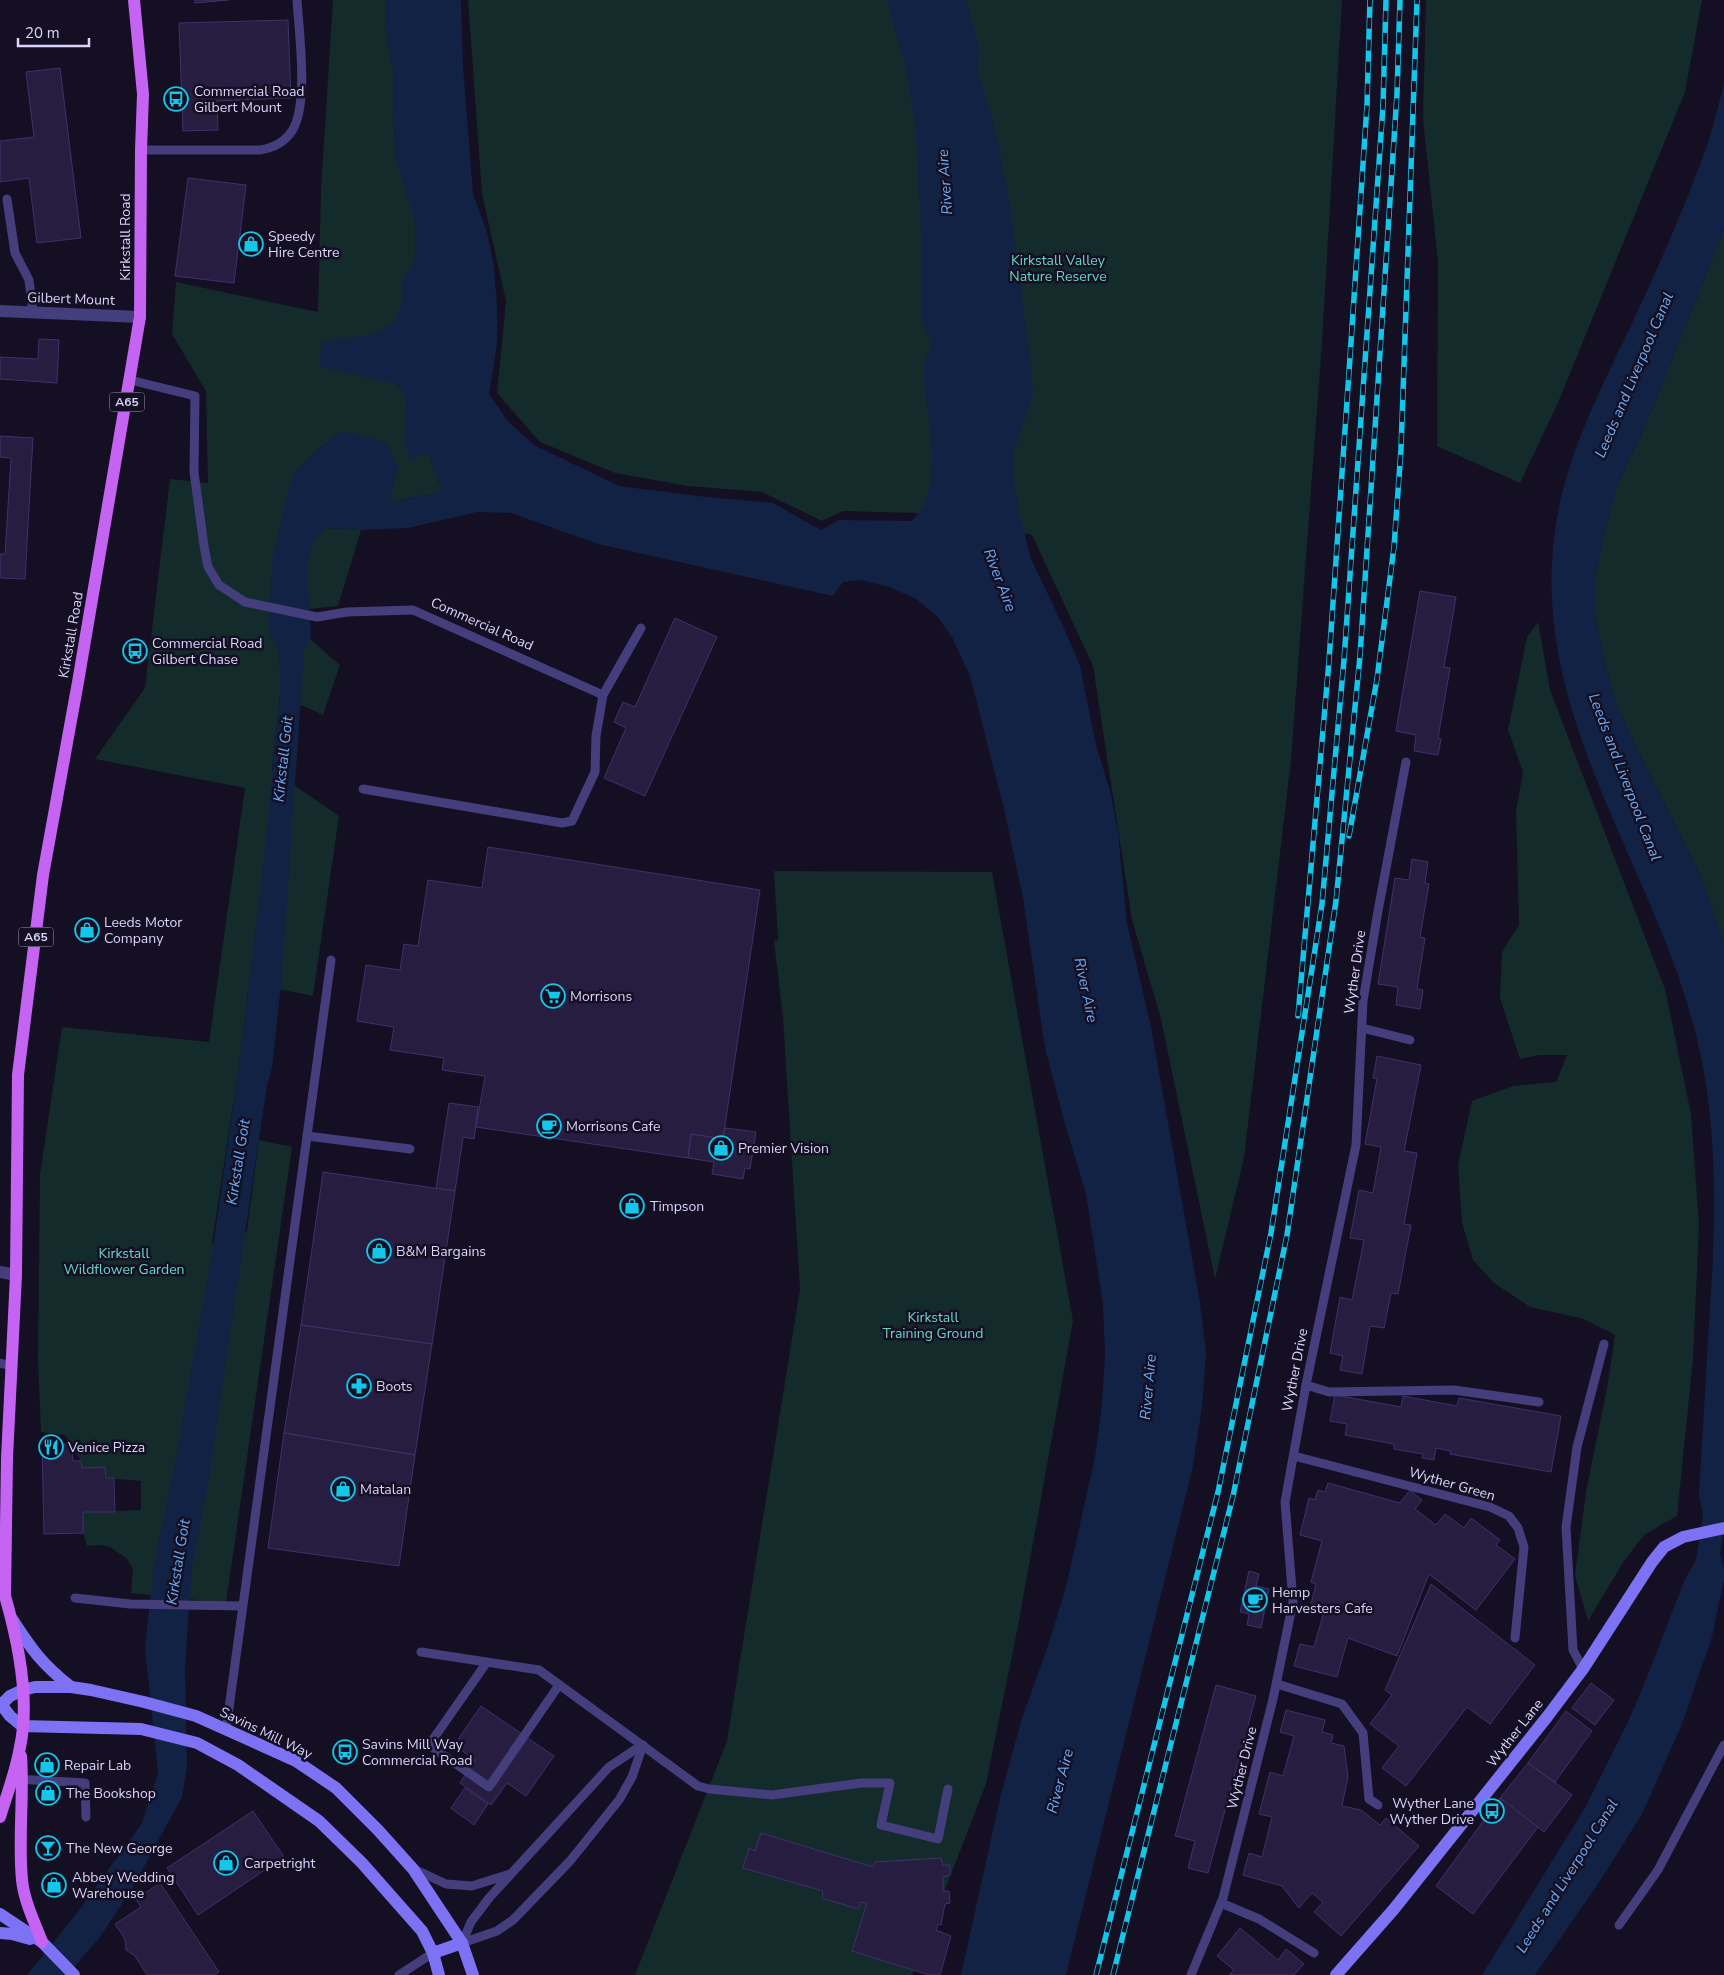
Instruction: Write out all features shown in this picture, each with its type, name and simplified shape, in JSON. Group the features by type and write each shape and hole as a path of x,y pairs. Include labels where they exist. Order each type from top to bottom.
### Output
{"main road":[{"name":"Kirkstall Road","path":"16,1275 18,1075 43,875 140,317 141,150 144,94 134,0"},
{"name":"A65","path":"16,1275 6,1365 5,1613 23,1690 21,1744"},
{"path":"21,1744 17,1779 22,1882 42,1942"},
{"path":"0,1817 17,1779"}],"street":[{"name":"Gilbert Mount","path":"0,311 140,317"},
{"path":"0,1272 16,1275"},
{"name":"Wyther Lane","path":"1336,1975 1394,1909 1547,1717 1583,1669 1652,1562 1664,1547 1683,1537 1724,1528"},
{"name":"Savins Mill Way","path":"5,1613 32,1651 53,1673 71,1687 144,1702 196,1716 296,1761 336,1788 378,1830 413,1869 462,1943 473,1975"},
{"path":"71,1687 35,1687 23,1690 10,1696 0,1705 22,1726 141,1730 197,1743 238,1764 320,1821 362,1863 422,1931 439,1975"},
{"path":"21,1744 36,1727"},
{"path":"0,1914 42,1942 74,1975"},
{"path":"0,1933 12,1934 42,1942"},
{"path":"432,1953 462,1943"}],"lane":[{"path":"141,150 260,150 271,148 284,141 293,130 298,117 301,90 297,0"},
{"path":"7,199 15,253 29,280 34,312"},
{"name":"Commercial Road","path":"130,380 195,396 194,472 208,567 219,585 245,602 317,617 347,612 413,610 603,695"},
{"path":"363,789 562,823 572,821 595,772 596,736 603,695 641,628"},
{"name":"Wyther Drive","path":"1191,1975 1221,1904 1277,1684 1293,1602 1285,1502 1306,1386 1356,1145 1363,1001 1406,762"},
{"path":"226,1730 331,960"},
{"path":"1362,1028 1410,1040"},
{"path":"307,1136 410,1149"},
{"path":"1583,1669 1573,1650 1566,1527 1577,1447 1604,1344"},
{"path":"1306,1386 1330,1392 1454,1390 1539,1402"},
{"name":"Wyther Green","path":"1294,1456 1490,1507 1509,1516 1518,1528 1524,1547 1516,1638"},
{"path":"75,1598 130,1604 242,1606"},
{"path":"422,1652 538,1670 698,1786 709,1789 772,1795 861,1783 890,1784 881,1824 938,1839 948,1789"},
{"path":"487,1662 429,1745 489,1787 559,1685"},
{"path":"1277,1684 1342,1704 1363,1733 1369,1798 1378,1805"},
{"path":"462,1943 471,1922 488,1898 608,1767 643,1745"},
{"path":"462,1943 497,1931 513,1920 570,1861 620,1800 632,1776 643,1745"},
{"path":"1619,1925 1658,1870 1724,1745"},
{"path":"17,1779 85,1783 86,1817"},
{"path":"413,1869 446,1884 472,1886 512,1873"},
{"path":"1221,1904 1259,1919 1314,1952"},
{"path":"399,1975 432,1953"}],"green space":[{"name":"Kirkstall Wildflower Garden","path":"333,0 385,0 385,27 393,70 393,115 396,158 416,222 415,260 402,283 427,452 443,491 389,503 398,466 343,432 317,450 296,471 326,528 361,530 338,606 309,609 310,639 340,665 323,715 280,695 272,770 339,816 313,996 249,983 239,1066 212,1243 247,1231 259,1140 292,1147 226,1603 131,1593 133,1569 126,1558 110,1547 100,1545 87,1546 83,1533 83,1512 141,1510 141,1481 106,1478 105,1467 82,1468 81,1461 65,1435 41,1432 38,1360 40,1174 62,1027 209,1042 245,788 95,759 145,688 170,479 208,483 206,391 172,334 176,282 318,312 321,190"},
{"name":"Kirkstall Valley Nature Reserve","path":"468,0 1342,0 1322,342 1291,760 1244,1158 1215,1279 1161,1019 1132,920 1093,666 1032,535 915,513 843,511 822,521 762,492 688,486 615,473 540,442 497,393 506,301 482,194"},
{"path":"1426,0 1702,0 1685,92 1557,405 1520,483 1437,446 1438,262 1423,118"},
{"path":"1724,230 1724,944 1702,878 1644,764 1617,705 1604,661 1596,618 1596,575 1604,533 1618,484 1651,412"},
{"path":"1538,622 1550,690 1665,989 1691,1114 1699,1225 1693,1358 1677,1516 1644,1535 1624,1561 1588,1621 1575,1575 1586,1492 1607,1388 1615,1335 1584,1319 1530,1307 1494,1283 1473,1260 1462,1223 1458,1165 1472,1101 1513,1086 1556,1082 1567,1055 1539,1055 1520,1059 1500,998 1502,952 1519,925 1516,811 1523,772 1508,730 1527,637"},
{"name":"Kirkstall Training Ground","path":"774,871 992,872 1073,1321 1018,1626 986,1784 912,1975 635,1975 727,1741 800,1289 783,1018 774,941 778,940"}],"water":[{"path":"385,0 461,0 463,66 473,194 487,232 494,267 497,307 497,344 489,394 507,420 534,445 619,486 773,503 821,530 839,520 912,521 924,506 930,485 932,452 923,368 932,341 922,322 922,246 915,122 906,69 887,0 966,0 979,49 978,70 998,141 1010,206 1031,365 1033,395 1013,454 1014,481 1020,515 1031,559 1080,666 1096,745 1111,794 1118,832 1127,923 1151,1027 1200,1303 1206,1353 1202,1407 1192,1471 1066,1975 961,1975 1001,1794 1022,1718 1047,1649 1066,1587 1095,1457 1102,1404 1105,1356 1103,1304 1086,1194 1045,1048 1023,898 1004,809 970,676 953,639 937,616 916,599 889,587 861,580 843,582 833,596 598,544 511,513 477,512 408,528 361,530 326,528 313,541 307,567 311,636 304,651 282,975 272,1068 267,1085 208,1484 192,1568 185,1666 187,1767 182,1797 133,1887 100,1937 67,1975 27,1975 80,1909 142,1823 158,1773 145,1648 154,1564 176,1457 213,1247 239,1066 265,850 280,694 279,653 268,629 272,563 286,496 296,471 317,450 343,431 386,443 398,466 389,503 443,491 427,452 410,459 404,442 406,396 396,384 319,366 322,342 375,334 394,323 403,302 401,283 415,260 415,222 396,158 393,115 393,70 385,27"},
{"name":"Leeds and Liverpool Canal","path":"1724,84 1724,230 1651,412 1618,484 1604,533 1596,575 1596,618 1604,661 1617,705 1644,764 1702,878 1724,944 1724,1524 1720,1554 1724,1569 1724,1579 1712,1637 1682,1724 1642,1814 1602,1878 1535,1975 1482,1975 1586,1806 1627,1724 1685,1579 1696,1560 1703,1515 1699,1495 1713,1263 1714,1185 1709,1107 1703,1069 1695,1031 1677,972 1655,915 1605,800 1583,743 1565,684 1554,624 1552,561 1555,528 1570,465 1593,407 1652,280 1685,202 1708,143"}],"building":[{"path":"195,0 228,0 195,3"},
{"path":"288,20 291,98 217,101 218,130 183,131 179,23"},
{"path":"60,68 81,238 37,243 29,178 0,182 0,141 34,137 26,72"},
{"path":"188,178 246,185 234,283 175,276"},
{"path":"39,339 59,340 57,383 0,379 0,357 38,359"},
{"path":"0,436 33,438 25,579 0,578 0,554 5,554 11,458 0,457"},
{"path":"1420,591 1456,597 1444,667 1450,668 1438,738 1441,739 1438,755 1414,751 1416,735 1396,731"},
{"path":"675,618 717,637 645,796 604,778 626,728 614,722 623,702 635,707"},
{"name":"Morrisons","path":"488,847 760,890 723,1139 691,1134 688,1158 476,1127 485,1076 442,1070 444,1058 390,1050 394,1027 357,1021 366,965 400,970 404,944 418,946 428,880 482,888"},
{"path":"1412,859 1428,862 1425,883 1429,884 1420,937 1425,938 1417,989 1423,990 1420,1009 1396,1005 1398,987 1378,984 1395,878 1409,880"},
{"path":"1377,1056 1421,1065 1404,1151 1417,1153 1404,1224 1411,1225 1398,1294 1391,1293 1384,1328 1370,1326 1362,1374 1340,1370 1343,1356 1330,1353 1340,1297 1352,1300 1364,1240 1350,1238 1359,1190 1373,1193 1381,1147 1365,1144 1377,1079 1373,1078"},
{"path":"449,1103 478,1107 474,1139 463,1137 455,1191 436,1189"},
{"name":"Premier Vision","path":"725,1128 756,1132 750,1169 745,1168 743,1179 712,1174 714,1162 688,1158 691,1134 723,1139"},
{"name":"B&M Bargains","path":"323,1172 455,1191 432,1344 301,1325"},
{"name":"Timpson","path":"627,1195 642,1198 638,1218 623,1215"},
{"name":"Boots","path":"301,1325 432,1344 415,1455 284,1433"},
{"path":"1335,1395 1401,1407 1403,1396 1457,1406 1459,1398 1561,1416 1551,1472 1450,1454 1451,1451 1436,1448 1434,1460 1422,1458 1423,1454 1394,1449 1394,1444 1345,1435 1347,1424 1330,1421"},
{"name":"Matalan","path":"284,1433 415,1455 399,1566 268,1548"},
{"path":"72,1444 73,1461 81,1461 82,1468 105,1467 106,1478 114,1478 115,1512 83,1512 83,1533 44,1534 42,1445"},
{"path":"1328,1483 1400,1503 1410,1490 1422,1500 1415,1509 1436,1525 1445,1514 1464,1528 1471,1518 1500,1540 1496,1545 1515,1559 1476,1610 1429,1574 1397,1656 1348,1638 1337,1677 1294,1666 1300,1644 1314,1647 1325,1608 1311,1604 1316,1584 1311,1582 1322,1541 1300,1535 1309,1498 1315,1500 1318,1490 1325,1492"},
{"name":"Hemp Harvesters Cafe","path":"1249,1571 1259,1574 1256,1586 1269,1589 1261,1628 1247,1625 1249,1614 1240,1612"},
{"path":"1431,1584 1535,1665 1490,1724 1467,1707 1406,1786 1382,1768 1399,1746 1370,1724 1392,1695 1385,1690"},
{"path":"1591,1683 1614,1700 1595,1725 1572,1708"},
{"path":"1216,1685 1256,1696 1208,1873 1188,1868 1195,1841 1175,1836"},
{"path":"481,1706 554,1756 526,1796 507,1783 491,1805 460,1783 475,1760 454,1745"},
{"path":"1286,1710 1325,1720 1322,1732 1333,1735 1331,1743 1344,1746 1348,1777 1342,1806 1361,1810 1380,1825 1386,1818 1419,1846 1341,1936 1314,1912 1323,1902 1312,1893 1299,1908 1282,1886 1243,1875 1249,1853 1262,1857 1272,1817 1259,1814 1270,1772 1283,1776 1294,1736 1280,1732"},
{"path":"1566,1711 1592,1731 1555,1782 1528,1763"},
{"path":"1528,1763 1572,1795 1544,1832 1500,1798"},
{"path":"465,1788 488,1804 474,1825 451,1808"},
{"path":"1500,1798 1538,1827 1473,1914 1436,1886"},
{"name":"Carpetright","path":"253,1811 284,1857 198,1915 167,1868"},
{"path":"761,1833 873,1867 875,1862 941,1858 943,1865 950,1865 950,1875 943,1877 943,1891 949,1891 950,1903 945,1904 941,1925 938,1924 936,1930 951,1936 940,1975 929,1975 852,1951 867,1903 861,1902 858,1909 822,1898 823,1891 743,1868 749,1848 755,1851"},
{"path":"160,1883 219,1972 214,1975 147,1975 135,1956 126,1950 125,1939 115,1924 141,1907 136,1899"},
{"path":"1240,1928 1278,1960 1286,1949 1304,1964 1294,1975 1229,1975 1234,1970 1217,1956"}],"railway":[{"path":"1298,1016 1329,661 1367,105 1370,0"},
{"path":"1096,1975 1218,1492 1271,1233 1322,904 1344,660 1383,106 1386,0"},
{"path":"1113,1975 1233,1496 1287,1235 1336,901 1360,656 1397,94 1400,0"},
{"path":"1349,836 1377,679 1394,547 1401,449 1417,0"}],"place":[{"name":"Commercial Road Gilbert Mount","path":"176,99"},
{"name":"Speedy Hire Centre","path":"251,244"},
{"name":"Commercial Road Gilbert Chase","path":"135,651"},
{"name":"Leeds Motor Company","path":"87,930"},
{"name":"Morrisons","path":"553,996"},
{"name":"Morrisons Cafe","path":"549,1126"},
{"name":"Premier Vision","path":"721,1148"},
{"name":"Timpson","path":"632,1206"},
{"name":"B&M Bargains","path":"379,1251"},
{"name":"Boots","path":"359,1386"},
{"name":"Venice Pizza","path":"51,1447"},
{"name":"Matalan","path":"343,1489"},
{"name":"Hemp Harvesters Cafe","path":"1255,1600"},
{"name":"Savins Mill Way Commercial Road","path":"345,1752"},
{"name":"Repair Lab","path":"47,1765"},
{"name":"The Bookshop","path":"48,1793"},
{"name":"Wyther Lane Wyther Drive","path":"1492,1811"},
{"name":"The New George","path":"48,1848"},
{"name":"Carpetright","path":"226,1863"},
{"name":"Abbey Wedding Warehouse","path":"54,1885"}],"water label":[{"name":"River Aire","path":"945,182"},
{"name":"River Aire","path":"1000,580"},
{"name":"Kirkstall Goit","path":"283,759"},
{"name":"River Aire","path":"1086,990"},
{"name":"Kirkstall Goit","path":"238,1162"},
{"name":"River Aire","path":"1148,1387"},
{"name":"Kirkstall Goit","path":"178,1562"},
{"name":"River Aire","path":"1060,1781"}]}
